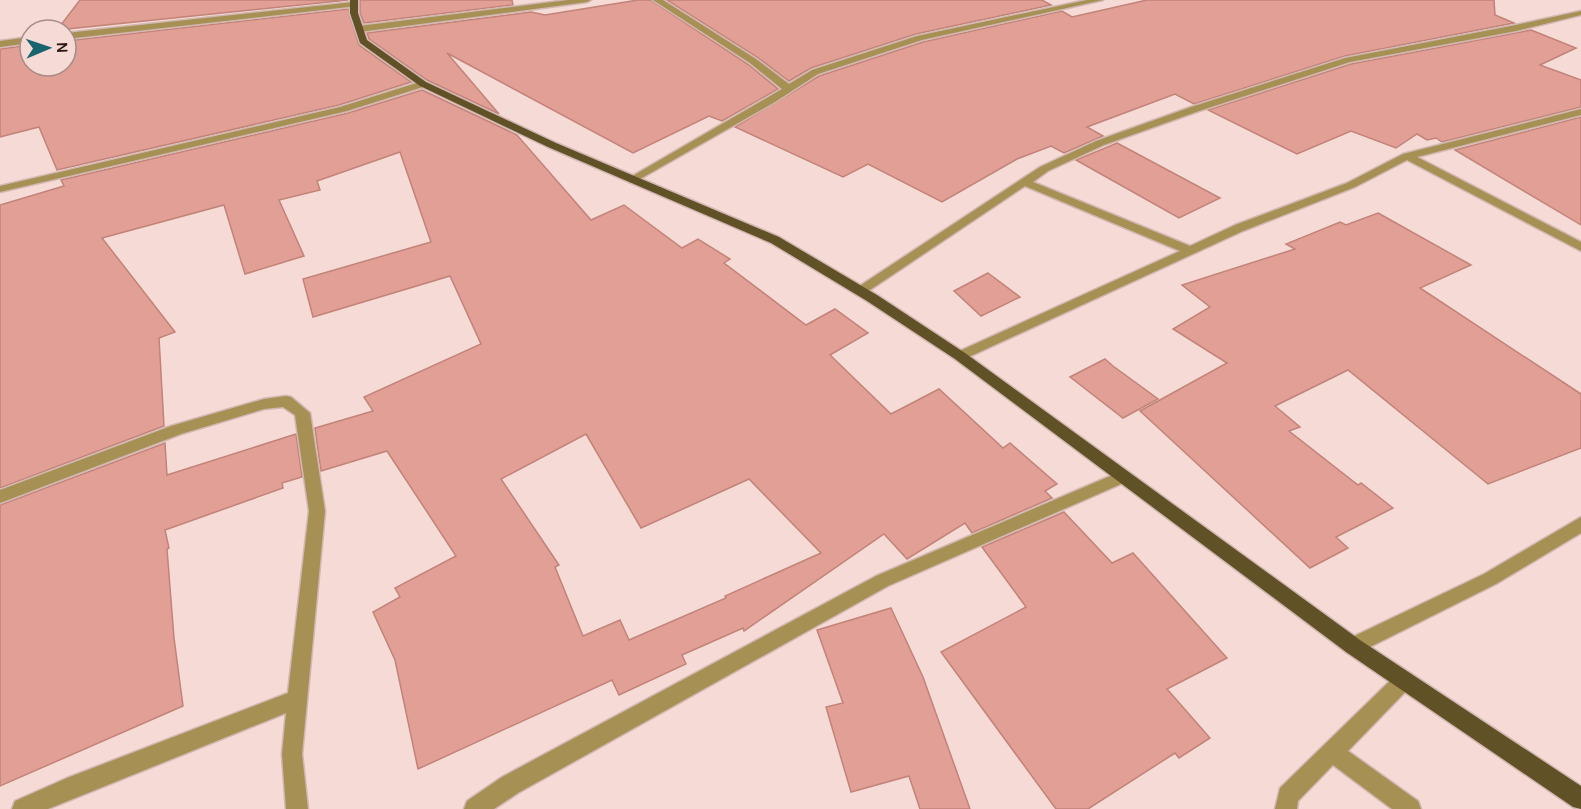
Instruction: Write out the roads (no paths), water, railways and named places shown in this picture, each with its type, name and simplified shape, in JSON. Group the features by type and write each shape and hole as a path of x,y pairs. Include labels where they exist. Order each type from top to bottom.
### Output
{"main road":[{"path":"354,2 354,14 363,41 423,84 552,145 775,240 860,291 960,356 1353,646 1581,799"}],"street":[{"path":"359,28 587,0"},
{"path":"657,0 753,61 785,85 787,91"},
{"path":"633,180 787,91 815,72 920,38 1099,0"},
{"path":"78,35 354,2"},
{"path":"860,291 1044,169 1100,143 1308,71 1348,60 1516,28 1581,13"},
{"path":"0,44 18,42"},
{"path":"0,189 343,109 423,84"},
{"path":"960,356 1239,228 1351,185 1407,156 1581,112"},
{"path":"1407,156 1581,247"},
{"path":"1024,182 1189,250"},
{"path":"0,497 176,430 264,404 286,401 302,413 317,512 292,754 297,809"},
{"path":"476,809 510,785 882,581 1122,477"},
{"path":"1353,646 1490,579 1581,524"},
{"path":"1286,809 1288,796 1404,680"},
{"path":"23,809 67,789 298,699"},
{"path":"1331,751 1410,809"}]}
